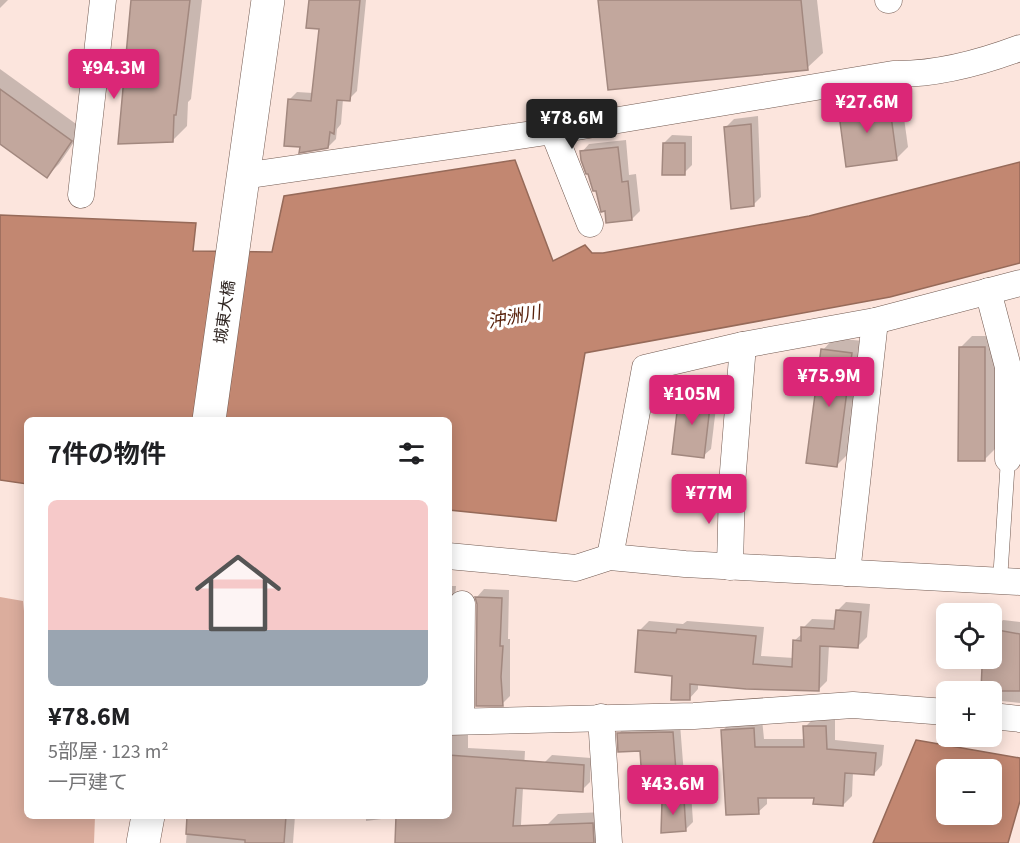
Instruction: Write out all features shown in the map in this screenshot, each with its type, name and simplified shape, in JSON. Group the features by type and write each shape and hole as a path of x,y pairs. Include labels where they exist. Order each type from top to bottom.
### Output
{"street":[{"path":"81,195 104,0"},
{"name":"城東大橋","path":"209,417 268,0"},
{"path":"241,189 553,131 893,74 911,75 983,62 1020,48"},
{"path":"553,131 590,224"},
{"path":"610,557 645,368 743,345 875,321 1020,283"},
{"path":"988,291 1008,367 1008,459"},
{"path":"847,573 875,321"},
{"path":"730,567 732,484 743,345"},
{"path":"452,556 576,568 610,557 730,567 1010,582"},
{"path":"462,604 454,721 694,716 853,705 936,711"},
{"path":"601,717 609,843"},
{"path":"1002,717 1020,719"},
{"path":"143,843 147,819"}],"lane":[{"path":"1008,459 1010,582"}],"shaded area":[{"path":"0,597 23,601 24,819 95,819 94,843 0,843"}],"water":[{"name":"沖洲川","path":"515,160 553,261 585,245 592,253 603,253 809,216 1020,162 1020,263 890,297 585,353 556,521 452,510 452,417 24,417 24,484 0,480 0,215 196,223 193,251 272,252 284,196"},
{"path":"916,740 936,743 936,747 956,747 1020,758 1020,801 1008,843 873,843"}],"building":[{"path":"131,0 190,0 176,115 174,115 173,142 118,144"},
{"path":"309,0 360,0 350,101 337,100 334,134 330,132 328,148 299,153 300,147 284,146 288,99 311,101 319,29 306,28"},
{"path":"598,0 801,0 808,70 608,90"},
{"path":"0,89 72,141 47,178 0,144"},
{"path":"889,101 897,160 846,167 838,107"},
{"path":"751,124 754,206 731,209 724,127"},
{"path":"663,143 685,143 685,175 662,175"},
{"path":"618,147 622,182 628,181 632,220 606,223 605,211 601,212 596,191 593,191 588,174 586,174 580,151"},
{"path":"959,347 985,347 985,461 958,461"},
{"path":"821,349 852,353 837,467 806,463"},
{"path":"679,395 711,398 704,458 672,454"},
{"path":"475,597 502,598 500,646 503,646 501,677 503,706 476,706 477,604"},
{"path":"836,610 861,612 858,648 820,646 819,691 746,689 690,684 690,700 671,700 672,676 635,672 638,630 676,633 677,629 756,636 753,664 792,667 793,640 801,641 801,627 834,629"},
{"path":"1002,631 1020,634 1020,691 1002,691 1002,681 981,681 982,669 1002,669"},
{"path":"803,726 826,726 827,749 876,753 874,775 845,773 843,806 813,804 814,798 758,798 759,814 726,815 721,730 754,728 755,747 804,747"},
{"path":"673,732 678,798 643,796 640,751 618,752 617,733"},
{"path":"452,755 584,765 583,792 516,788 513,826 593,823 594,843 395,843 396,819 452,819"},
{"path":"684,799 686,831 661,833 662,801"},
{"path":"187,819 286,819 284,843 245,843 245,840 186,834"}]}
